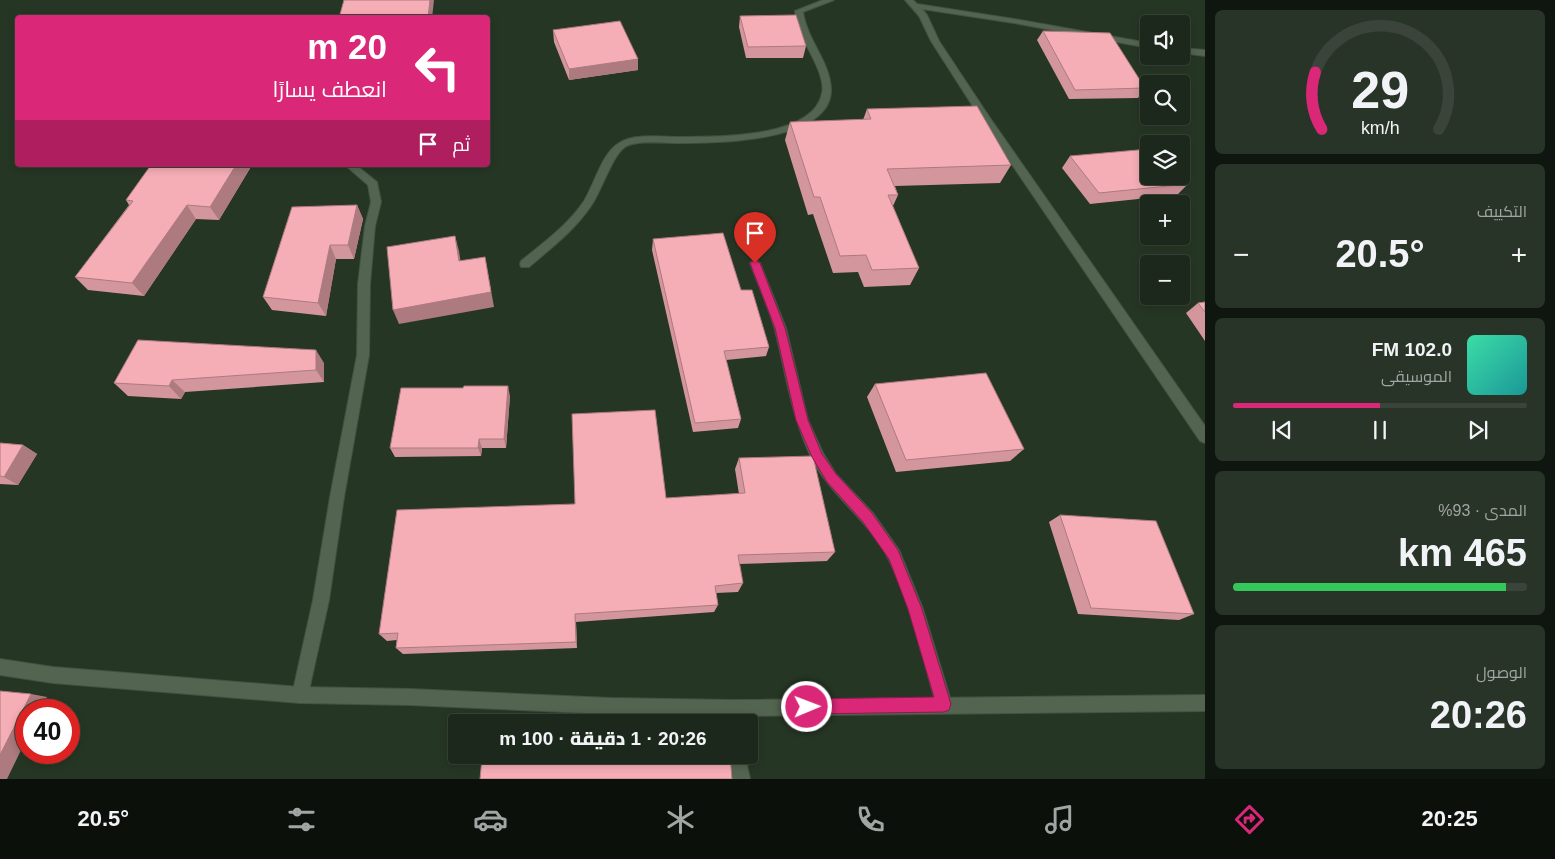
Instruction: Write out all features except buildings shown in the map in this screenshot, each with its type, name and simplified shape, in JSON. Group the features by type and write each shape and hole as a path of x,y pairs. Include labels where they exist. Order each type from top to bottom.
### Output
{"street":[{"path":"525,264 561,234 587,204 602,178 611,155 623,144 640,140 758,137 814,118 821,110 827,93 823,74 802,28 799,11 830,0"},
{"path":"912,3 1140,44"},
{"path":"912,3 923,15 936,41 986,120 1205,437"},
{"path":"1190,51 1205,53"},
{"path":"300,695 322,600 337,497 363,355 364,284 370,226 376,202 373,184 352,167"},
{"path":"755,263 780,328 802,420 818,457 832,478 868,518 894,555 915,609 944,704"},
{"path":"0,667 54,675 300,695 708,714"},
{"path":"749,714 944,704 1205,702"},
{"path":"738,764 741,779"}],"route":[{"path":"755,263 780,328 802,420 818,457 832,478 868,518 894,555 915,609 944,704 807,707"}]}
